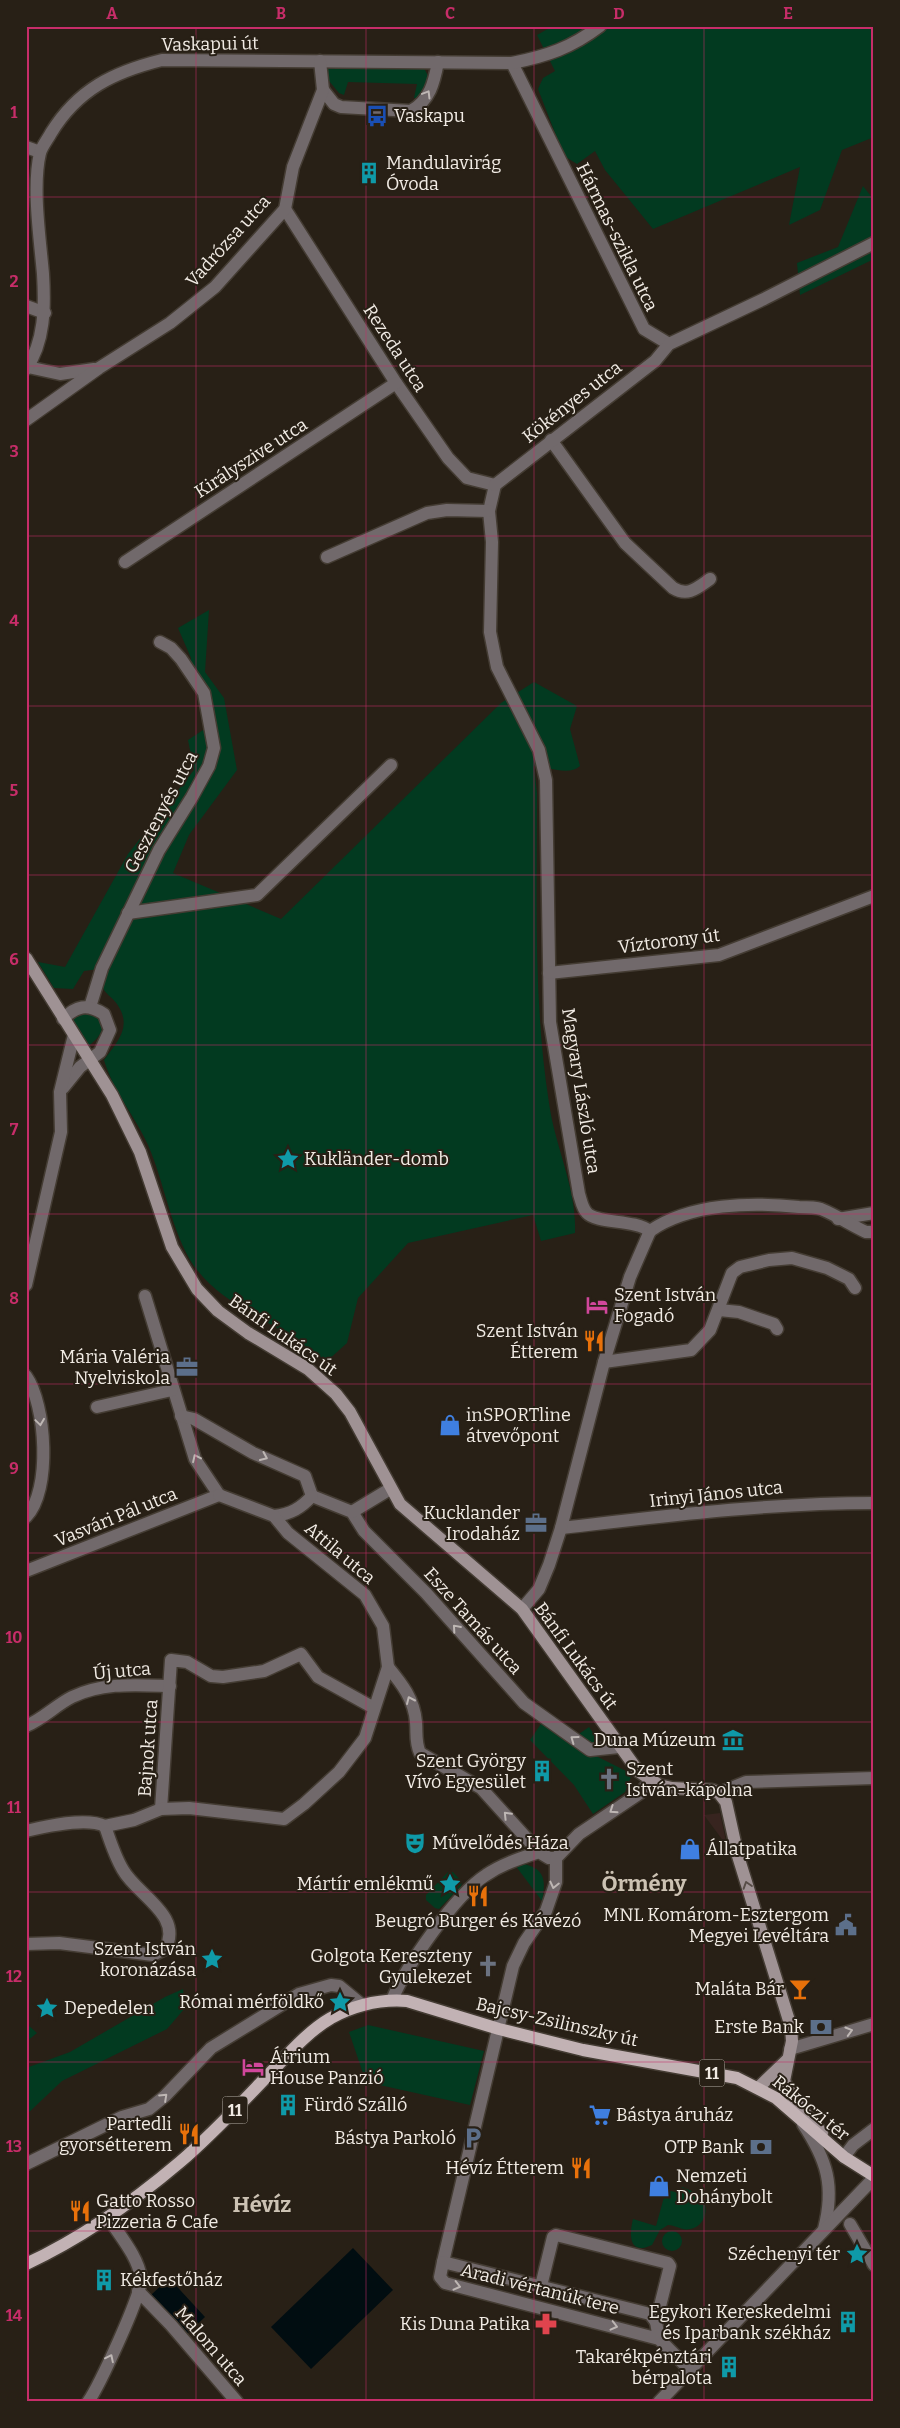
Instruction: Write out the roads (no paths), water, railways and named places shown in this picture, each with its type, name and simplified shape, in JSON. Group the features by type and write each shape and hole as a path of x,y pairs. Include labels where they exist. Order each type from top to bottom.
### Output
{"main road":[{"name":"Bánfi Lukács út","path":"26,958 112,1095 140,1152 172,1248 198,1290 218,1311 248,1333 308,1369 336,1394 350,1412 400,1504 522,1609 533,1622 619,1747 638,1770 651,1780"},
{"path":"651,1780 672,1788 701,1788 719,1793 726,1802 738,1856 789,2017 792,2041 784,2080 797,2104 839,2153"},
{"name":"Bajcsy-Zsilinszky út","path":"26,2264 108,2217 153,2185 188,2155 293,2050 330,2018 362,2004 392,2000 408,2001 499,2029 584,2050 665,2065"},
{"path":"758,2088 788,2055"},
{"name":"Rákóczi tér","path":"665,2065 723,2074 758,2088 776,2098 839,2153 874,2177"}],"street":[{"name":"Vaskapui út","path":"27,368 38,344 45,312 37,192 40,152 59,120 78,99 100,83 128,69 162,60 512,63 550,55 580,41 600,26"},
{"name":"Vadrózsa utca","path":"26,420 99,368 170,323 215,287 285,209 293,167 323,90 320,61"},
{"path":"323,90 334,104 341,107 411,111 420,105 430,93 438,62"},
{"name":"Hármas-szikla utca","path":"512,63 644,329 670,344"},
{"path":"26,147 40,152"},
{"name":"Rezeda utca","path":"285,209 396,383 461,473 468,478 495,485"},
{"path":"670,344 874,243"},
{"path":"26,306 45,312"},
{"name":"Kökényes utca","path":"495,485 654,360 670,344"},
{"path":"27,368 60,374 99,368"},
{"name":"Királyszive utca","path":"125,562 396,383"},
{"path":"551,440 625,543 672,588 682,594 688,593 710,579"},
{"name":"Magyary László utca","path":"495,485 490,511 492,542 490,632 496,667 538,750 546,780 550,1022 584,1209 592,1217 642,1225 650,1231"},
{"path":"327,557 428,513 447,510 490,511"},
{"name":"Gesztenyés utca","path":"90,1007 102,968 128,913 159,850 201,782 209,766 214,748 204,693 181,659 170,648 160,642"},
{"path":"128,913 257,895 391,765"},
{"name":"Víztorony út","path":"548,973 719,956 874,896"},
{"path":"60,1092 80,1067 100,1052 110,1030 104,1014 90,1007 72,1009 63,1019"},
{"path":"26,1285 62,1132 60,1092 74,1035"},
{"path":"522,1609 539,1589 562,1528 604,1362 630,1277 650,1231 663,1222 714,1208 778,1205 820,1209 866,1232 874,1232"},
{"path":"838,1218 874,1213"},
{"path":"604,1362 687,1352 710,1330 732,1273 740,1267 769,1260 792,1258 827,1268 849,1279 855,1288"},
{"path":"145,1296 172,1390 195,1459 219,1495"},
{"path":"719,1310 739,1312 774,1324 777,1329"},
{"path":"26,1376 32,1385 39,1414 43,1444 43,1474 40,1495 26,1517"},
{"path":"97,1407 172,1390"},
{"path":"181,1416 194,1419 253,1453 305,1476 312,1496 352,1512 390,1488"},
{"name":"Attila utca","path":"161,1809 190,1808 284,1820 338,1772 365,1738 388,1667 383,1626 365,1596 288,1533 274,1516 219,1495"},
{"name":"Vasvári Pál utca","path":"26,1571 219,1495"},
{"path":"274,1516 301,1508 312,1496"},
{"name":"Irinyi János utca","path":"562,1528 745,1507 810,1503 874,1503"},
{"name":"Esze Tamás utca","path":"352,1512 364,1531 426,1593 524,1703 590,1750 619,1747"},
{"name":"Bajnok utca","path":"161,1809 163,1755 171,1660 187,1662 211,1676 223,1677 264,1671 301,1654 318,1677 374,1708"},
{"path":"388,1667 403,1685 413,1702 416,1722 416,1744 420,1753 481,1788 514,1822 539,1852 549,1858 556,1858"},
{"name":"Új utca","path":"26,1726 56,1709 70,1698 96,1687 170,1686"},
{"path":"719,1793 746,1782 874,1778"},
{"path":"442,2262 513,1966 524,1942 546,1911 556,1882 556,1858 579,1834 640,1793 651,1780"},
{"path":"26,1831 66,1824 97,1823 105,1826 134,1820 161,1809"},
{"path":"26,1944 59,1943 153,1955 165,1950 171,1935 166,1917 122,1870 105,1826"},
{"path":"392,2000 399,1984 418,1953 473,1884 504,1865 539,1852"},
{"path":"26,2164 122,2117 149,2110 211,2048 304,1992 339,1986 362,2004"},
{"path":"788,2055 874,2024"},
{"path":"800,2120 818,2146 830,2184 830,2207 824,2231"},
{"path":"839,2153 853,2145 874,2128"},
{"path":"660,2402 874,2177"},
{"path":"88,2402 114,2350 142,2280 138,2265 108,2217"},
{"path":"850,2224 874,2265"},
{"name":"Aradi vértanúk tere","path":"541,2286 553,2237 556,2235 668,2263 670,2266 656,2322 659,2339 445,2283 440,2277 442,2262 650,2314 656,2322"},
{"path":"535,2306 541,2286"},
{"name":"Malom utca","path":"138,2291 171,2325 236,2402"},
{"path":"659,2339 690,2370"}],"place":[{"name":"Vaskapu","path":"377,116"},
{"name":"Mandulavirág Óvoda","path":"369,173"},
{"name":"Kukländer-domb","path":"288,1159"},
{"name":"Szent István Fogadó","path":"597,1305"},
{"name":"Szent István Étterem","path":"594,1341"},
{"name":"Mária Valéria Nyelviskola","path":"187,1367"},
{"name":"inSPORTline átvevőpont","path":"450,1425"},
{"name":"Kucklander Irodaház","path":"536,1523"},
{"name":"Duna Múzeum","path":"733,1740"},
{"name":"Szent György Vívó Egyesület","path":"542,1771"},
{"name":"Szent István-kápolna","path":"609,1779"},
{"name":"Művelődés Háza","path":"415,1843"},
{"name":"Állatpatika","path":"690,1849"},
{"name":"Mártír emlékmű","path":"450,1884"},
{"name":"Beugró Burger és Kávézó","path":"478,1896"},
{"name":"MNL Komárom-Esztergom Megyei Levéltára","path":"846,1925"},
{"name":"Szent István koronázása","path":"212,1959"},
{"name":"Golgota Kereszteny Gyulekezet","path":"488,1966"},
{"name":"Maláta Bár","path":"800,1989"},
{"name":"Római mérföldkő","path":"340,2002"},
{"name":"Depedelen","path":"47,2008"},
{"name":"Erste Bank","path":"821,2027"},
{"name":"Átrium House Panzió","path":"253,2067"},
{"name":"Fürdő Szálló","path":"288,2105"},
{"name":"Bástya áruház","path":"600,2115"},
{"name":"Partedli gyorsétterem","path":"189,2134"},
{"name":"Bástya Parkoló","path":"473,2138"},
{"name":"OTP Bank","path":"761,2147"},
{"name":"Hévíz Étterem","path":"581,2168"},
{"name":"Nemzeti Dohánybolt","path":"659,2186"},
{"name":"Gatto Rosso Pizzeria & Cafe","path":"80,2211"},
{"name":"Széchenyi tér","path":"857,2254"},
{"name":"Kékfestőház","path":"104,2280"},
{"name":"Egykori Kereskedelmi és Iparbank székház","path":"848,2322"},
{"name":"Kis Duna Patika","path":"546,2324"},
{"name":"Takarékpénztári bérpalota","path":"729,2367"}],"district":[{"name":"Örmény","path":"644,1883"},
{"name":"Hévíz","path":"262,2204"}]}
